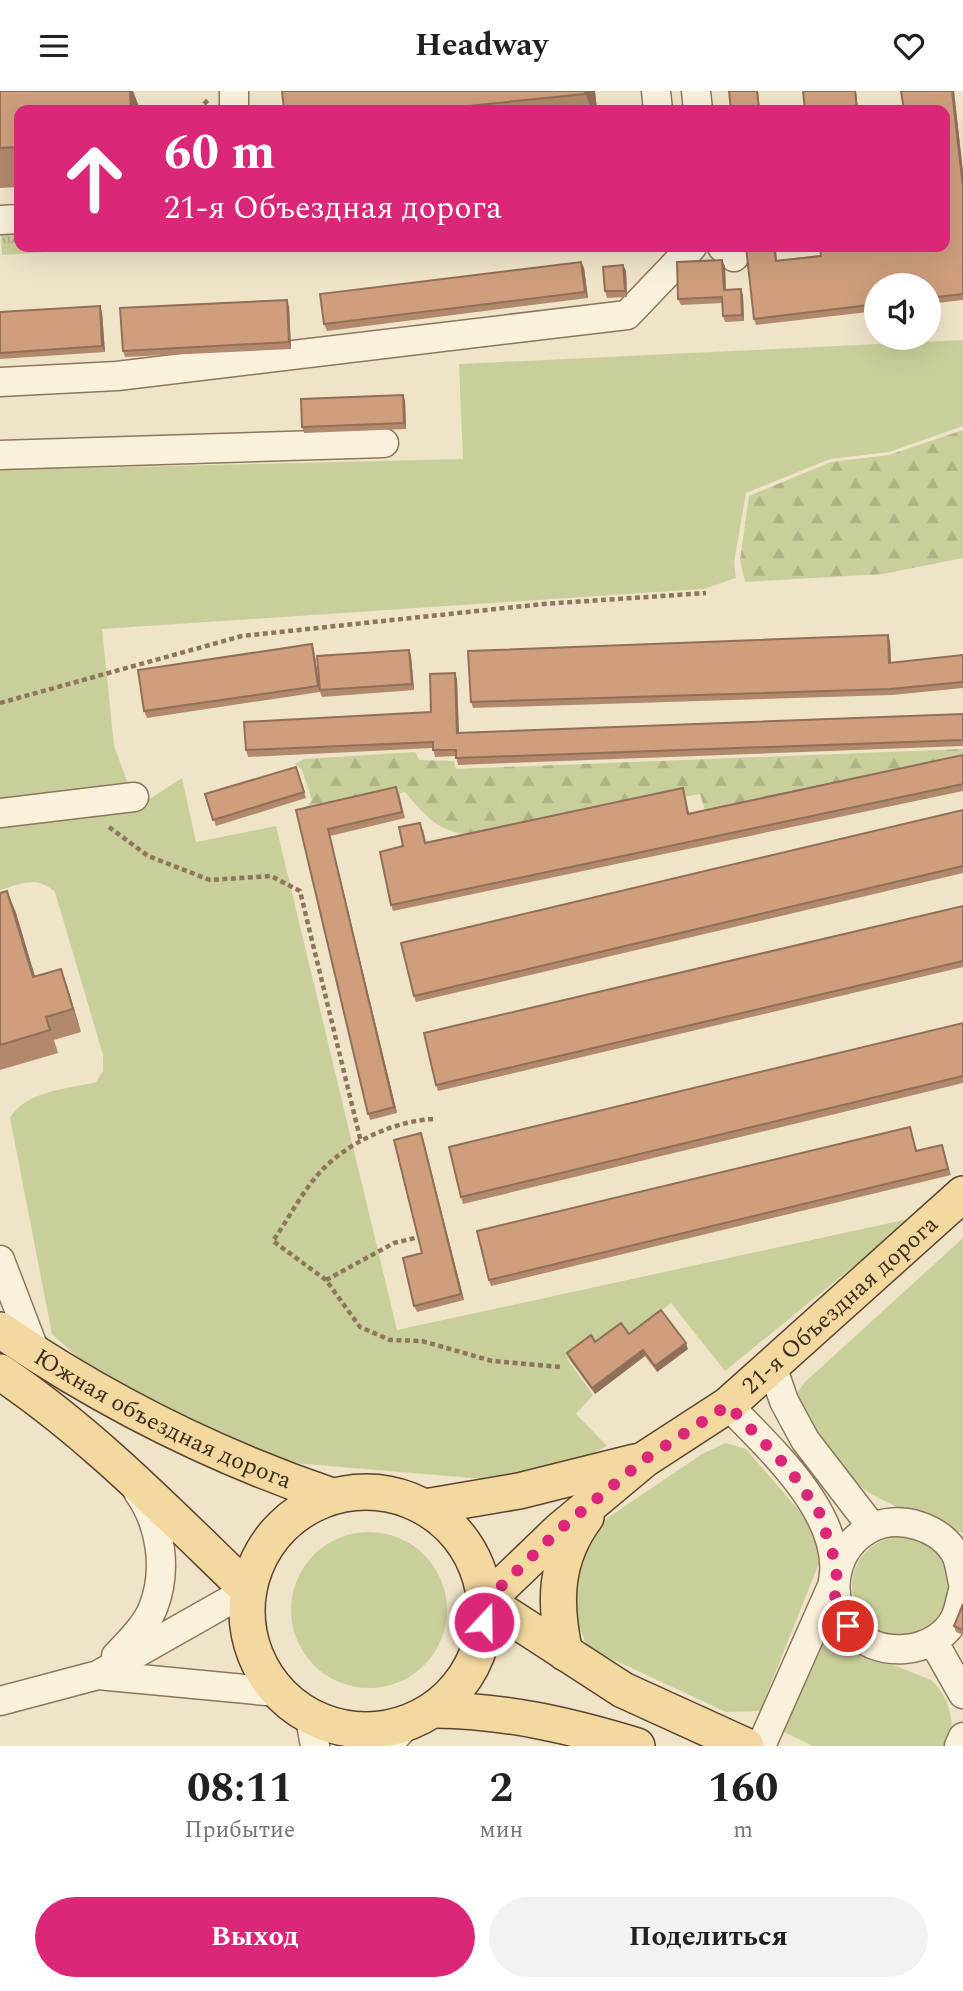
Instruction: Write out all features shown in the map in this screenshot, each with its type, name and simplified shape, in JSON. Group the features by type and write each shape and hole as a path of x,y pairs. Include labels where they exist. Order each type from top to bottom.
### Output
{"main road":[{"name":"21-я Объездная дорога","path":"645,1459 728,1405 963,1194"},
{"name":"Южная объездная дорога","path":"0,1330 86,1386 193,1440 276,1477 332,1496"},
{"name":"Южная объездная дорога","path":"0,1372 52,1407 118,1464 248,1590"},
{"path":"425,1507 519,1491 645,1459"},
{"path":"486,1601 560,1529 645,1459"},
{"path":"565,1653 556,1613 559,1583 567,1552 580,1525 599,1499 645,1459"},
{"path":"409,1727 465,1681 483,1643 486,1601 476,1564 455,1531 425,1507 396,1495 364,1492 332,1496 302,1510 276,1532 258,1559 248,1590 247,1626 257,1661 276,1692 312,1732 357,1732 409,1727 481,1710 558,1723 637,1746"},
{"path":"486,1601 623,1690 746,1746"}],"street":[{"path":"0,382 117,376 627,315 687,252"},
{"path":"0,455 384,443"},
{"path":"0,813 134,797"},
{"path":"0,1260 36,1355"},
{"path":"772,1366 784,1401 805,1440 872,1527"},
{"path":"728,1405 790,1470 819,1512 837,1567 835,1598 848,1626 873,1645 883,1647 904,1650 933,1641 956,1618 963,1590"},
{"path":"98,1675 134,1637 153,1609 161,1573 158,1535 151,1509 118,1464"},
{"path":"761,1746 832,1586 837,1567 845,1550 857,1537 872,1527 904,1521 934,1532 956,1556 963,1583"},
{"path":"0,1701 98,1675 248,1590"},
{"path":"933,1641 963,1694"},
{"path":"98,1675 276,1692"},
{"path":"960,1746 963,1737"}],"path":[{"path":"0,702 242,636 543,604 706,593"},
{"path":"78,803 148,856 210,880 271,876 300,891 361,1142"},
{"path":"433,1119 412,1120 361,1142 324,1168 273,1241 326,1280 360,1328 390,1341 422,1341 492,1361 561,1367"},
{"path":"326,1280 394,1243 415,1238"}],"green space":[{"path":"14,231 14,252 45,252 2,255 1,232"},
{"path":"963,340 963,426 889,452 830,459 746,493 734,562 736,578 703,589 102,629 114,746 129,786 0,801 0,470 463,459 459,364 864,345 864,350 941,350 941,341"},
{"path":"963,430 963,558 883,574 745,582 740,560 749,496 831,462 889,455"},
{"path":"963,749 963,758 705,810 700,794 476,835 453,832 435,823 405,792 315,813 303,811 312,800 302,770 295,764 304,759 415,752 419,760 454,761 456,769"},
{"path":"182,778 196,842 276,826 397,1330 913,1218 725,1371 671,1303 631,1335 624,1326 598,1344 593,1339 567,1359 593,1395 576,1414 607,1446 574,1463 527,1475 484,1479 282,1462 191,1420 87,1366 52,1334 10,1118 17,1109 36,1097 96,1082 103,1071 103,1055 55,892 35,882 0,890 0,823 137,807"},
{"path":"963,1238 963,1533 906,1511 860,1487 824,1451 809,1426 796,1395 804,1383"},
{"path":"725,1443 746,1449 801,1513 815,1535 819,1563 760,1711 726,1712 588,1648 566,1596 573,1556 603,1521 702,1454"},
{"path":"369,1532 399,1538 424,1555 441,1580 447,1610 441,1640 424,1665 399,1682 369,1688 339,1682 314,1665 297,1640 291,1610 297,1580 314,1555 339,1538"},
{"path":"901,1537 920,1541 936,1551 946,1567 950,1586 946,1605 936,1621 920,1631 901,1635 882,1631 866,1621 856,1605 852,1586 856,1567 866,1551 882,1541"},
{"path":"829,1619 853,1649 931,1680 937,1686 950,1711 952,1729 948,1746 813,1746 780,1730"}],"building":[{"path":"0,91 130,91 131,105 14,105 14,147 0,148"},
{"path":"282,91 585,91 585,94 477,105 283,105"},
{"path":"729,91 757,91 758,105 730,105"},
{"path":"803,91 855,91 856,105 804,105"},
{"path":"901,91 952,91 963,187 963,294 941,297 941,273 864,273 864,306 754,319 747,252 775,252 776,261 821,256 821,252 950,252 950,105 903,105"},
{"path":"722,260 724,290 741,289 742,315 723,316 722,297 678,299 677,262"},
{"path":"581,262 585,292 324,324 320,294"},
{"path":"623,265 625,291 605,291 603,267"},
{"path":"287,300 289,342 123,351 120,308"},
{"path":"100,306 102,346 0,353 0,312"},
{"path":"403,395 404,423 302,427 301,399"},
{"path":"888,635 889,663 963,655 963,682 890,689 471,702 468,651"},
{"path":"312,644 318,686 144,711 138,670"},
{"path":"409,650 412,684 320,690 317,656"},
{"path":"455,673 457,733 963,714 963,740 456,758 456,750 433,750 433,742 246,750 244,722 431,712 430,674"},
{"path":"963,755 963,784 391,905 380,852 403,846 399,827 420,823 425,843 683,788 688,814"},
{"path":"296,767 304,792 213,820 205,794"},
{"path":"396,787 402,812 328,829 394,1107 368,1114 296,810"},
{"path":"963,810 963,866 414,996 401,943"},
{"path":"7,891 33,977 61,969 73,1009 46,1017 50,1030 0,1045 0,893"},
{"path":"963,906 963,961 436,1085 424,1033"},
{"path":"963,1023 963,1076 461,1197 449,1147"},
{"path":"910,1127 916,1151 942,1145 948,1169 489,1280 477,1231"},
{"path":"421,1133 461,1294 414,1306 403,1258 422,1253 394,1140"},
{"path":"661,1310 686,1343 655,1366 643,1350 592,1388 567,1353 591,1335 595,1342 621,1323 629,1334"},
{"path":"963,1604 963,1630 954,1626"}],"route":[{"path":"484,1622 486,1601 560,1529 645,1459 728,1405 790,1470 819,1512 837,1567 835,1598 848,1626"}]}
